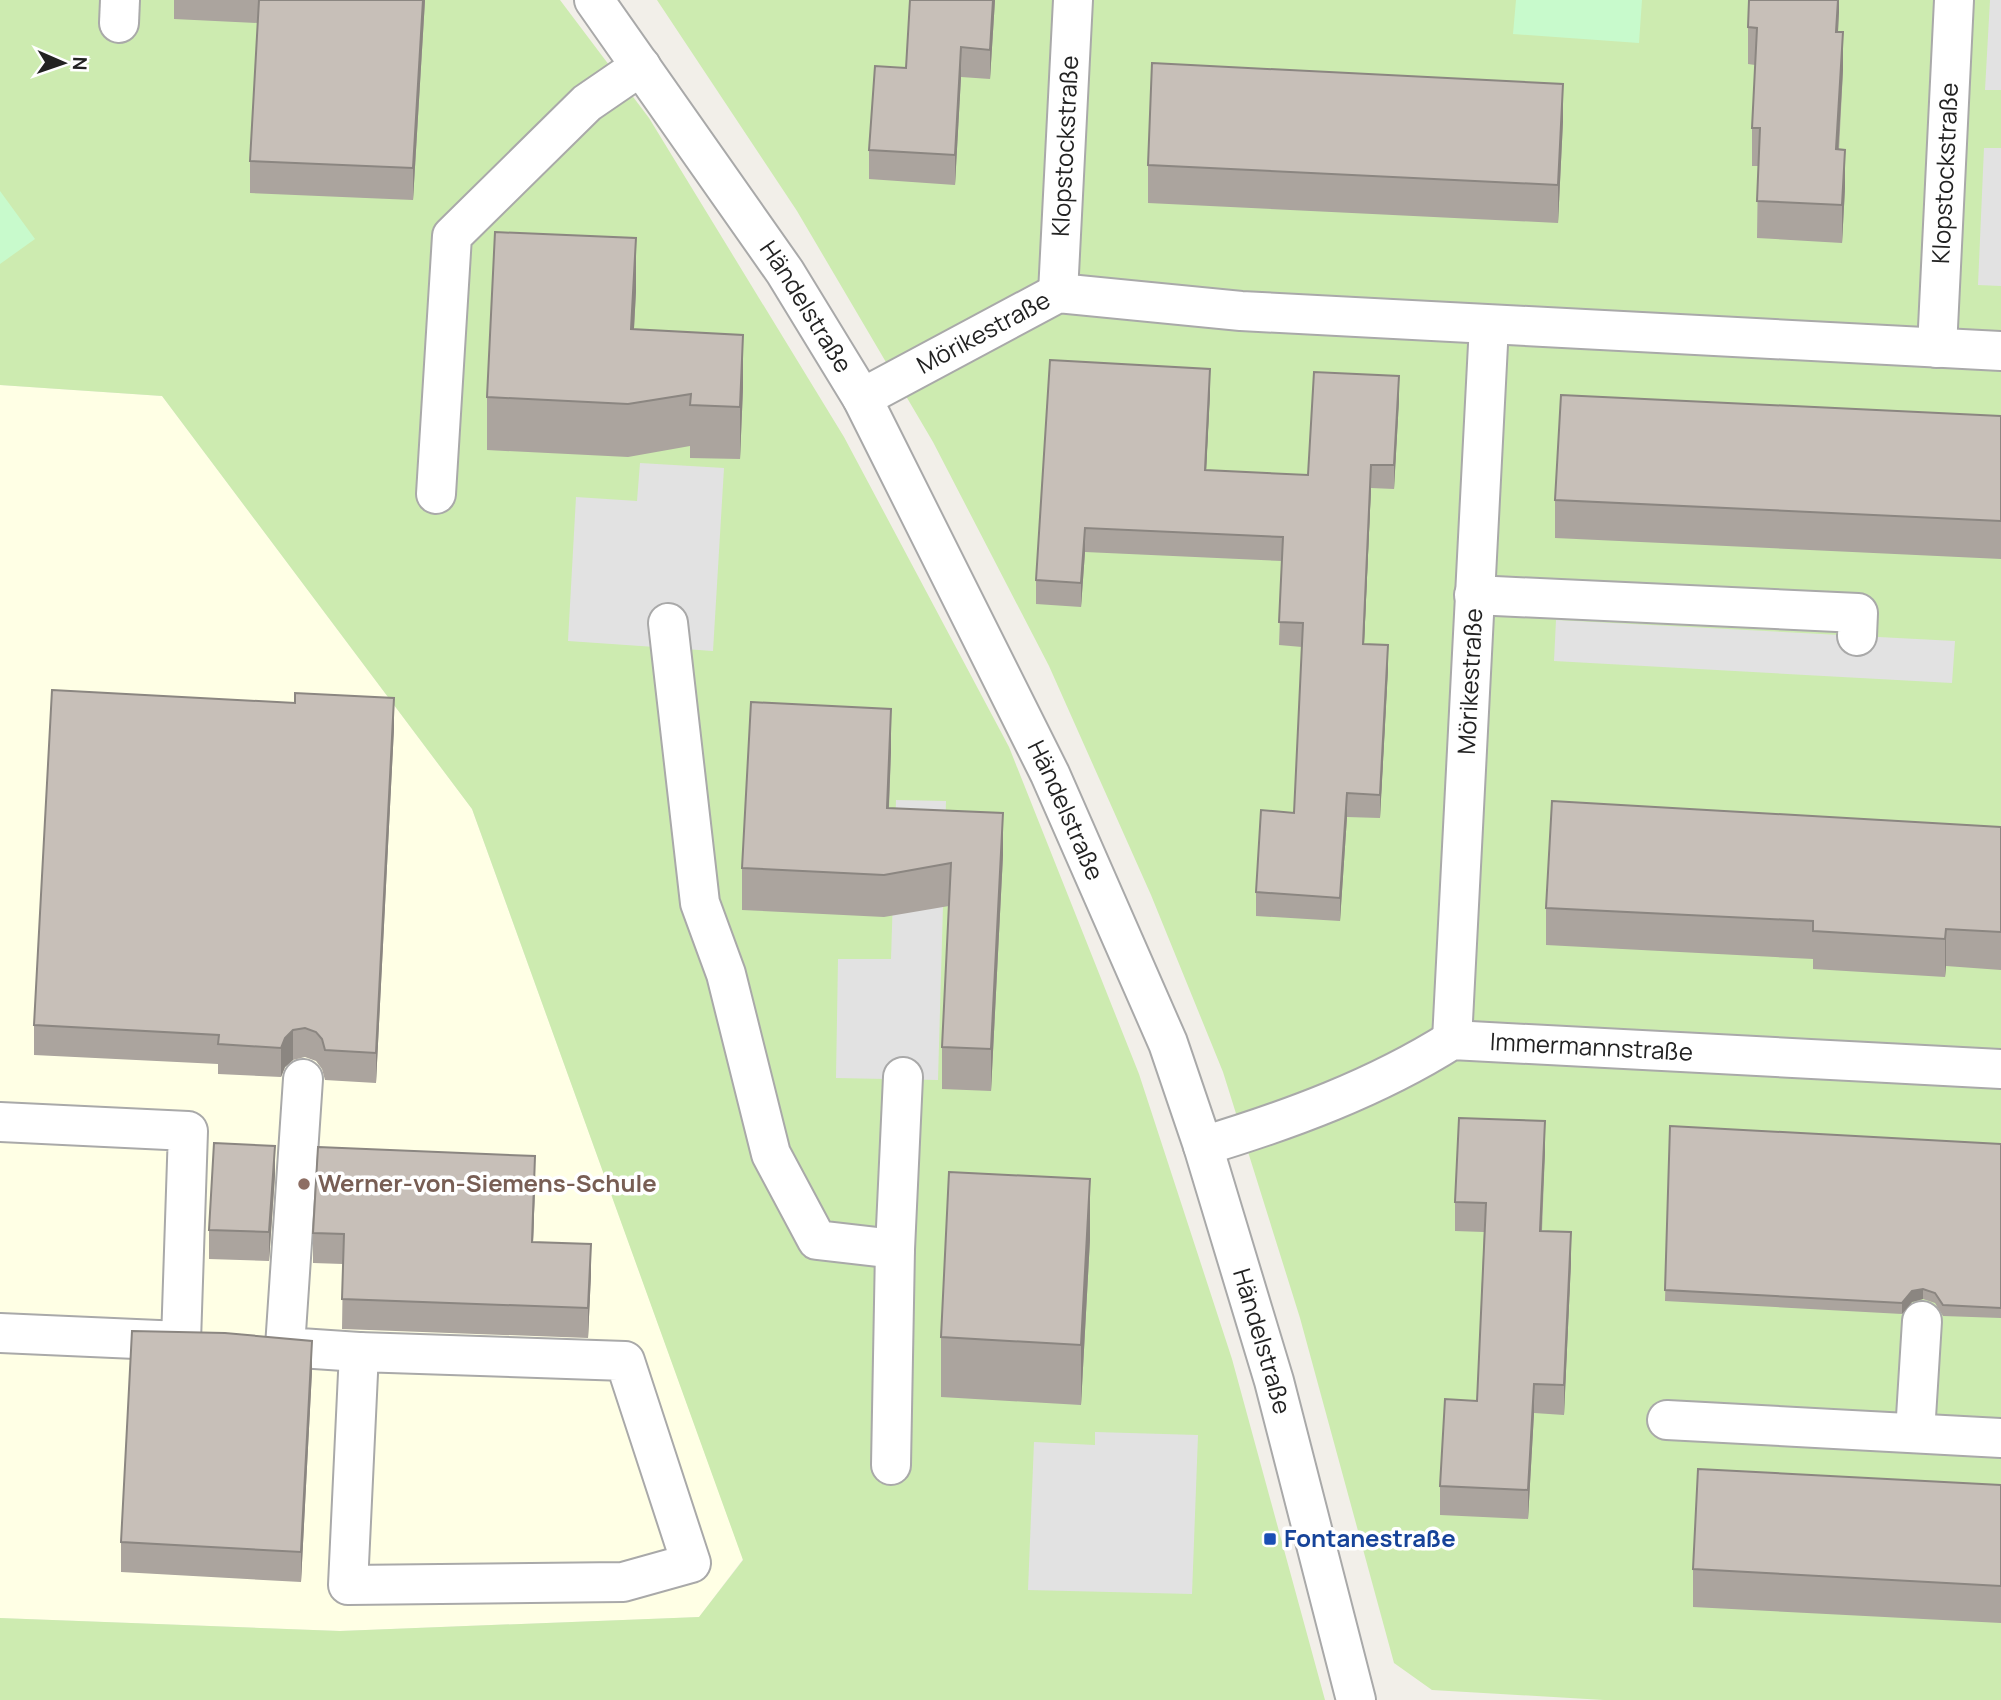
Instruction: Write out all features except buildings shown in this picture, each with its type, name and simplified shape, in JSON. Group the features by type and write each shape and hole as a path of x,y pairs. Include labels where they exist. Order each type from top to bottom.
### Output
{"street":[{"name":"Händelstraße","path":"594,0 785,272 862,398 1049,774 1168,1043 1203,1146 1270,1369 1356,1700"},
{"name":"Klopstockstraße","path":"1058,293 1073,0"},
{"name":"Klopstockstraße","path":"1937,348 1954,0"},
{"path":"436,494 452,236 587,103 641,66"},
{"name":"Mörikestraße","path":"862,398 1058,293 1201,308 2001,351"},
{"name":"Mörikestraße","path":"1452,1040 1489,325"},
{"path":"1474,595 1858,613 1857,636"},
{"path":"668,623 700,903 726,974 771,1153 817,1240 895,1249"},
{"path":"1203,1146 1265,1127 1410,1066 1452,1040"},
{"name":"Immermannstraße","path":"1452,1040 2001,1069"},
{"path":"891,1465 895,1249 903,1077"},
{"path":"303,1079 285,1347 625,1362 691,1563 623,1582 348,1585 359,1352"},
{"path":"0,1122 188,1131 181,1341 0,1333"},
{"path":"1915,1433 1922,1321"},
{"path":"1667,1420 2001,1438"}],"shaded area":[{"path":"1990,0 2001,0 2001,90 1985,90"},
{"path":"1984,148 2001,148 2001,286 1978,285"},
{"name":"Werner-von-Siemens-Schule","path":"0,385 162,396 472,809 743,1559 699,1617 340,1631 0,1618"},
{"path":"640,463 724,468 713,651 568,641 576,497 637,501"},
{"path":"1556,620 1955,641 1952,683 1554,661"},
{"path":"896,800 946,801 938,1080 836,1078 838,959 891,959"},
{"path":"1095,1432 1198,1435 1192,1594 1028,1590 1034,1442 1095,1445"}],"green space":[{"path":"0,0 560,0 649,118 844,437 1009,747 1139,1074 1232,1359 1325,1700 0,1700 0,1618 340,1631 699,1617 743,1560 472,809 162,396 0,385"},
{"path":"657,0 2001,0 2001,1700 1604,1700 1432,1690 1394,1663 1300,1318 1223,1072 1151,895 1049,666 933,442 797,211"},
{"path":"1516,0 1642,0 1639,43 1513,34"},
{"path":"0,191 35,239 0,264"}],"place":[{"name":"Werner-von-Siemens-Schule","path":"304,1184"},
{"name":"Fontanestraße","path":"1270,1539"}]}
